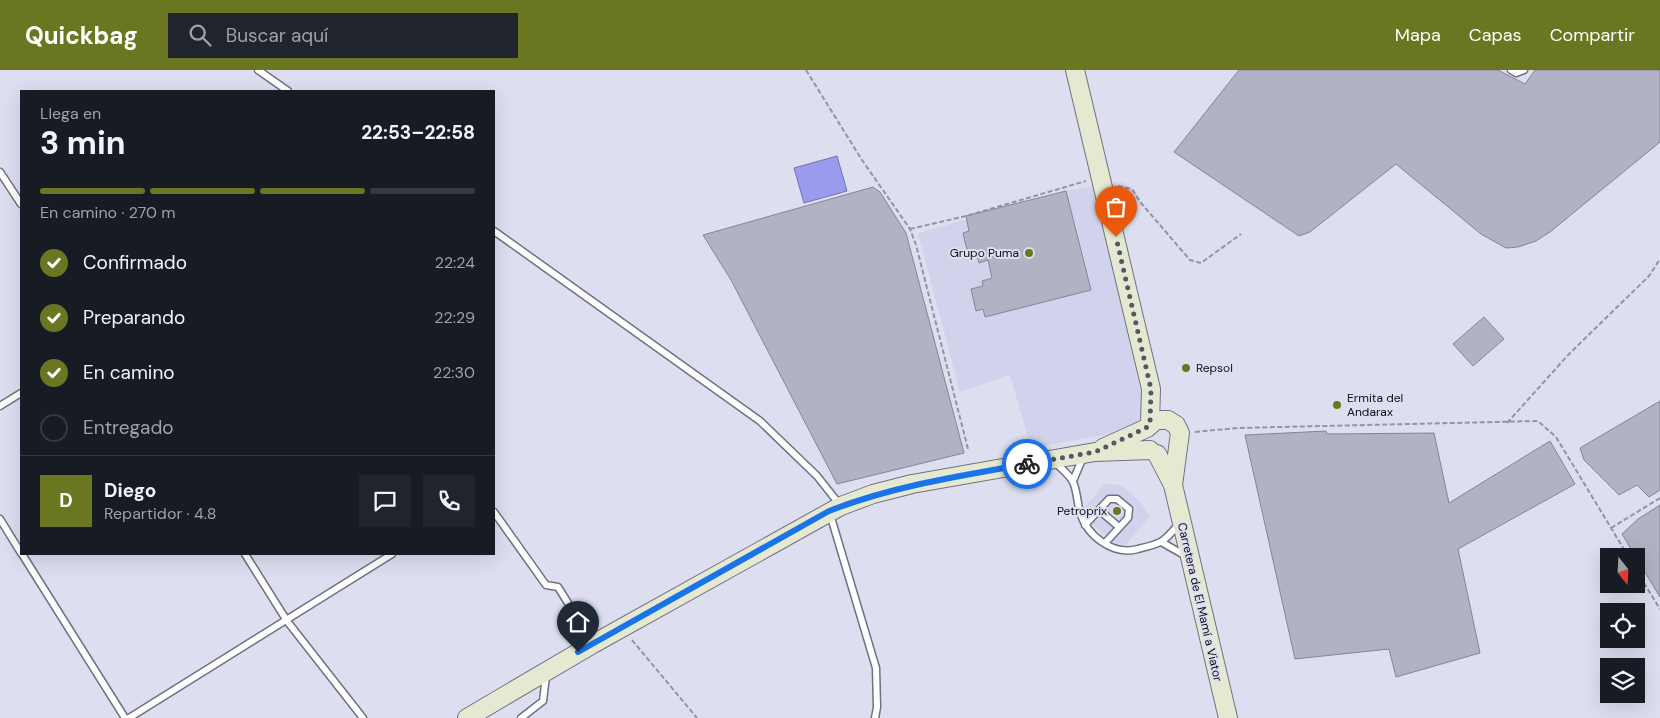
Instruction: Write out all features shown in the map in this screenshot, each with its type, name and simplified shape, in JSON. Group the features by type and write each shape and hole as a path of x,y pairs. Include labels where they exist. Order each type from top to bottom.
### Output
{"street":[{"path":"1075,70 1151,389 1168,420"},
{"path":"1151,389 1145,441 1154,452 1173,485"},
{"path":"1090,453 1162,419 1168,420 1176,424 1179,439 1173,485"},
{"path":"467,718 546,670 835,509 873,494 912,484 1090,453 1154,452 1169,454 1179,439"},
{"name":"Carretera de El Mamí a Viator","path":"1173,485 1228,718"}],"lane":[{"path":"258,70 287,90"},
{"path":"1511,70 1516,73 1524,70"},
{"path":"0,172 20,202"},
{"path":"495,232 760,421 817,476 835,509 876,668 877,707 874,718"},
{"path":"0,406 20,394"},
{"path":"1073,481 1090,453"},
{"path":"1052,459 1073,481 1080,513 1085,524 1105,543 1122,552 1163,543 1181,521"},
{"path":"1085,524 1109,499 1117,499 1129,509 1128,518 1105,543"},
{"path":"1099,510 1119,527"},
{"path":"495,513 546,585 558,587 593,644"},
{"path":"0,519 20,551"},
{"path":"1163,543 1190,558"},
{"path":"22,555 125,718"},
{"path":"246,555 287,621 363,718"},
{"path":"129,718 390,555"},
{"path":"521,718 543,701 546,670"}],"path":[{"path":"806,70 862,160 910,229 916,245 968,449"},
{"path":"910,229 1103,184 1120,185 1132,189 1141,203 1190,260 1202,263 1241,234"},
{"path":"1507,423 1569,354 1648,276 1660,259"},
{"path":"1179,439 1237,428 1538,421 1556,437 1623,548"},
{"path":"1610,528 1660,498"},
{"path":"1645,585 1660,609"},
{"path":"622,628 697,718"}],"shaded area":[{"path":"1094,186 1145,412 1138,422 1105,435 1031,448 1010,375 960,392 918,233 1066,191"},
{"name":"Petroprix","path":"1104,484 1121,485 1139,501 1150,516 1126,545 1113,543 1090,522 1085,507"}],"water":[{"path":"837,156 847,191 804,203 794,168"}],"building":[{"path":"1239,70 1498,70 1525,84 1535,70 1660,70 1660,142 1550,232 1536,241 1518,247 1506,248 1481,234 1396,164 1310,232 1299,236 1174,152"},
{"path":"873,187 880,192 906,233 964,453 837,484 731,280 703,235"},
{"name":"Grupo Puma","path":"1066,191 1091,290 985,317 983,309 976,311 971,289 983,286 982,281 992,278 988,260 979,263 976,252 968,254 963,233 969,231 966,216"},
{"path":"1484,317 1504,339 1473,366 1453,344"},
{"path":"1660,401 1660,490 1649,497 1637,485 1619,495 1584,460 1580,448"},
{"path":"1326,431 1327,434 1434,433 1449,503 1550,441 1575,484 1458,549 1480,653 1396,677 1389,649 1295,659 1245,435"},
{"path":"1660,505 1660,597 1645,572 1645,548 1630,548 1622,534 1638,519"}],"way so far":[{"path":"1027,464 1095,452 1146,428 1150,424 1151,389 1116,237"}],"place":[{"name":"Grupo Puma","path":"1029,253"},
{"name":"Repsol","path":"1186,368"},
{"name":"Ermita del Andarax","path":"1337,405"},
{"name":"Petroprix","path":"1117,511"}],"route":[{"path":"578,652 829,511 873,494 912,484 1027,464"}]}
